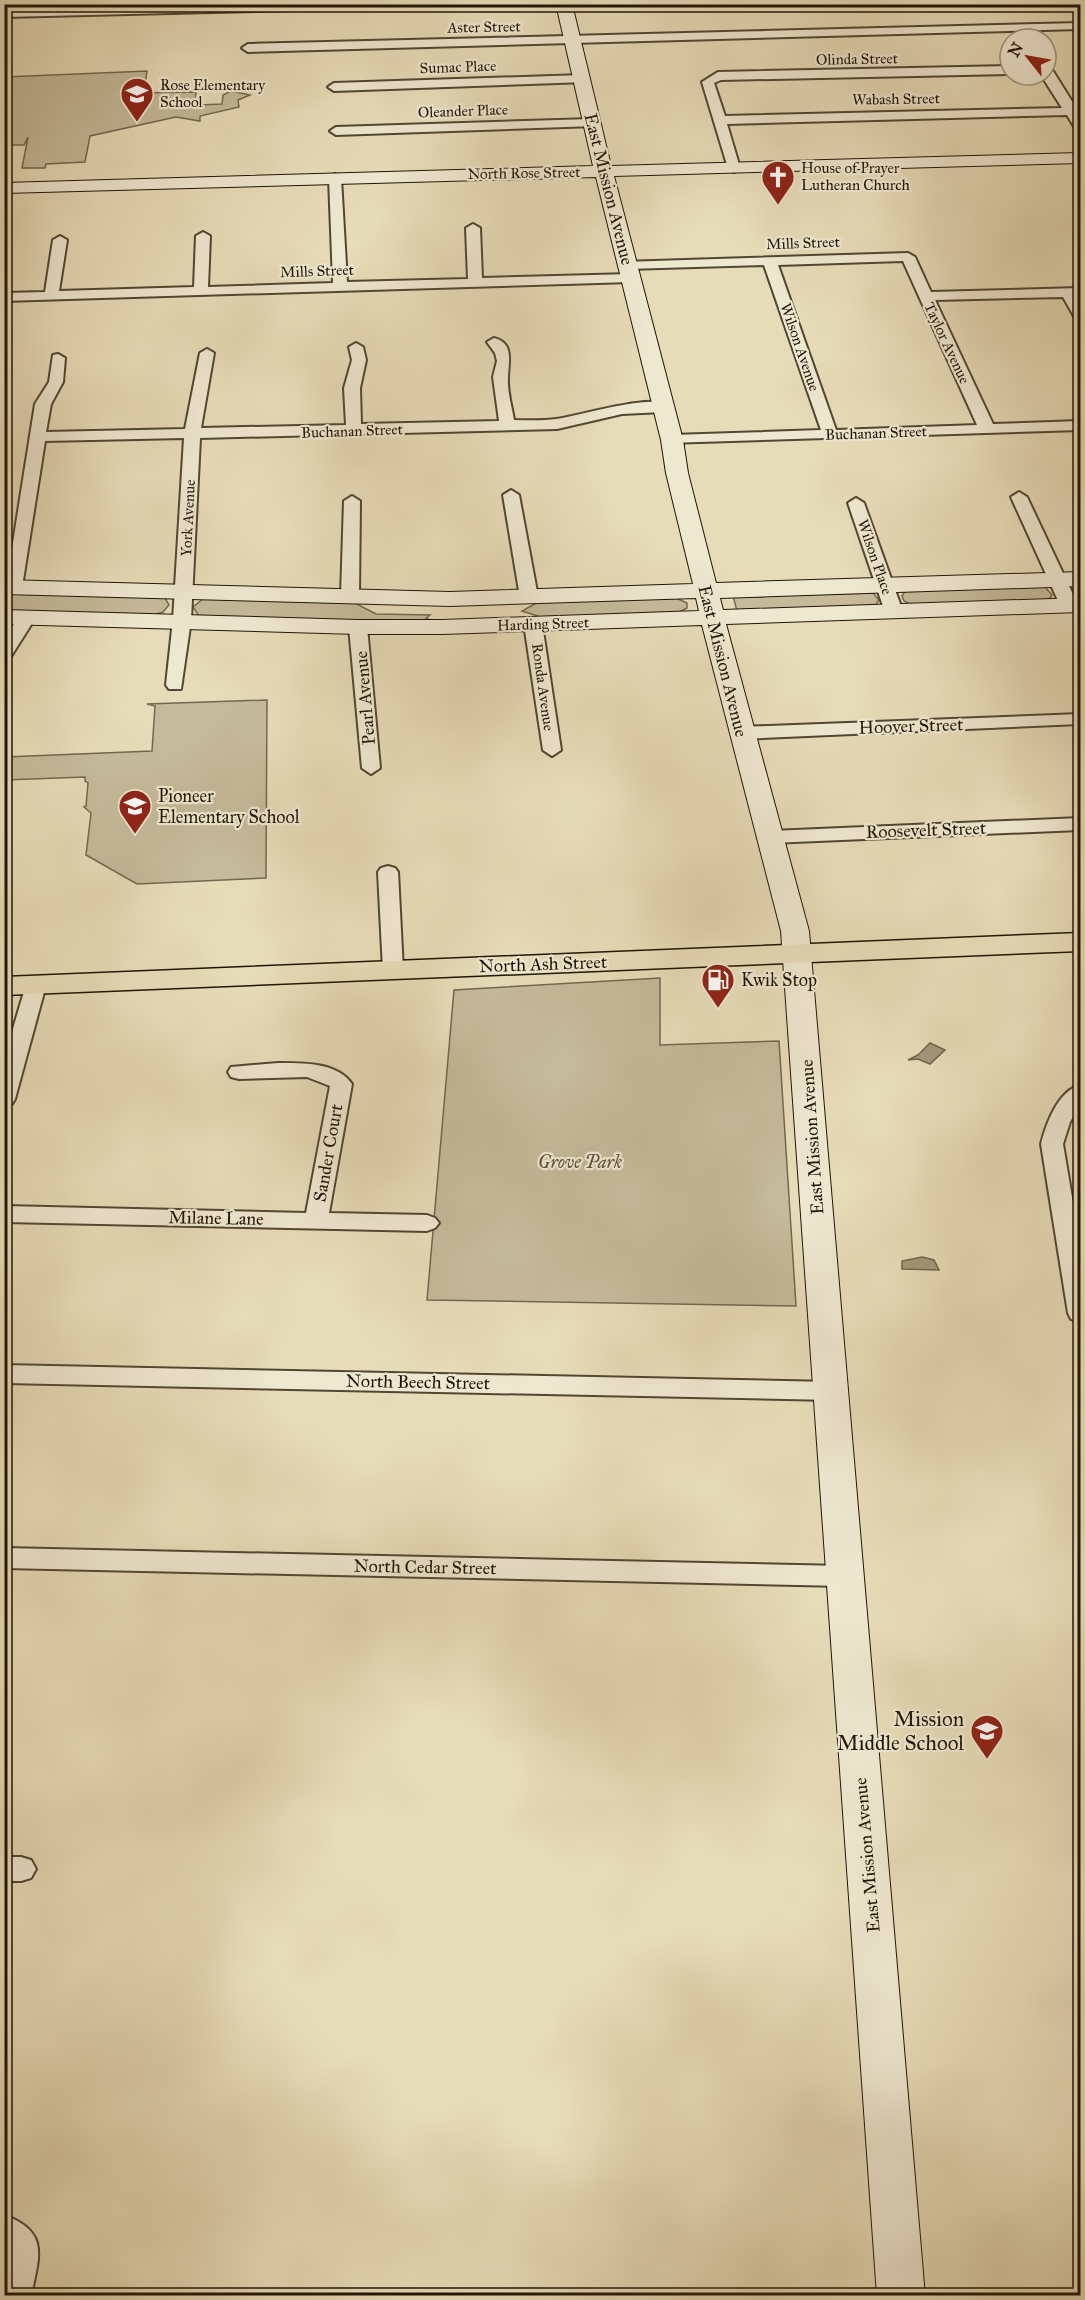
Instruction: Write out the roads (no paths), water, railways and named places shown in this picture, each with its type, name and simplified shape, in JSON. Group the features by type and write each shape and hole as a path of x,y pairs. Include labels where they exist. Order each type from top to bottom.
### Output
{"main road":[{"name":"East Mission Avenue","path":"564,4 583,79 591,123 672,440 677,473 741,733 795,932 901,2295"},
{"name":"North Rose Street","path":"4,188 1080,158"},
{"name":"Harding Street","path":"9,587 350,596 529,597 1069,579"},
{"name":"Harding Street","path":"16,617 182,620 358,627 533,624 1075,605"},
{"name":"North Ash Street","path":"4,986 1080,942"},
{"path":"4,997 36,985"}],"street":[{"path":"4,14 422,4"},
{"name":"Aster Street","path":"248,48 1080,26"},
{"name":"Olinda Street","path":"720,120 708,82 717,76 998,70"},
{"name":"Sumac Place","path":"334,87 583,79"},
{"path":"1056,87 1080,126"},
{"name":"Wabash Street","path":"720,120 1072,111"},
{"path":"720,120 734,168"},
{"name":"Oleander Place","path":"336,131 591,123"},
{"path":"335,178 340,287"},
{"path":"473,228 475,283"},
{"path":"201,291 203,236"},
{"path":"51,296 60,240"},
{"name":"Mills Street","path":"4,297 475,283 769,260 908,257"},
{"name":"Taylor Avenue","path":"908,257 987,429"},
{"name":"Wilson Avenue","path":"769,260 830,434"},
{"path":"925,296 1074,292 1080,315"},
{"path":"494,342 502,352 504,361 500,377 507,426"},
{"path":"354,431 352,388 359,360 356,347"},
{"name":"York Avenue","path":"175,685 182,620 192,433 207,364 207,352"},
{"path":"9,587 43,404 56,382 58,358"},
{"name":"Buchanan Street","path":"38,437 354,431 557,424 622,409 663,407"},
{"name":"Buchanan Street","path":"672,440 1080,426"},
{"path":"511,495 529,597"},
{"path":"1019,497 1069,579 1075,605"},
{"path":"350,596 352,501"},
{"name":"Wilson Place","path":"856,503 894,612"},
{"path":"4,654 16,617"},
{"name":"Ronda Avenue","path":"533,624 552,750"},
{"name":"Pearl Avenue","path":"358,627 372,768"},
{"name":"Hoover Street","path":"741,733 1080,719"},
{"name":"Roosevelt Street","path":"771,837 1080,824"},
{"path":"388,872 393,970"},
{"path":"4,1099 36,985"},
{"name":"Sander Court","path":"239,1072 318,1070 334,1077 341,1084 316,1221"},
{"path":"1080,1092 1066,1106 1056,1126 1052,1144 1080,1313"},
{"name":"Milane Lane","path":"4,1214 427,1222"},
{"name":"North Beech Street","path":"4,1374 831,1391"},
{"name":"North Cedar Street","path":"4,1558 845,1576"},
{"path":"4,2230 19,2239 22,2255 14,2295"}],"place":[{"name":"Rose Elementary School","path":"137,123"},
{"name":"House of Prayer Lutheran Church","path":"778,206"},
{"name":"Pioneer Elementary School","path":"135,835"},
{"name":"Kwik Stop","path":"718,1009"},
{"name":"Mission Middle School","path":"987,1760"}],"park label":[{"name":"Grove Park","path":"580,1162"}]}
